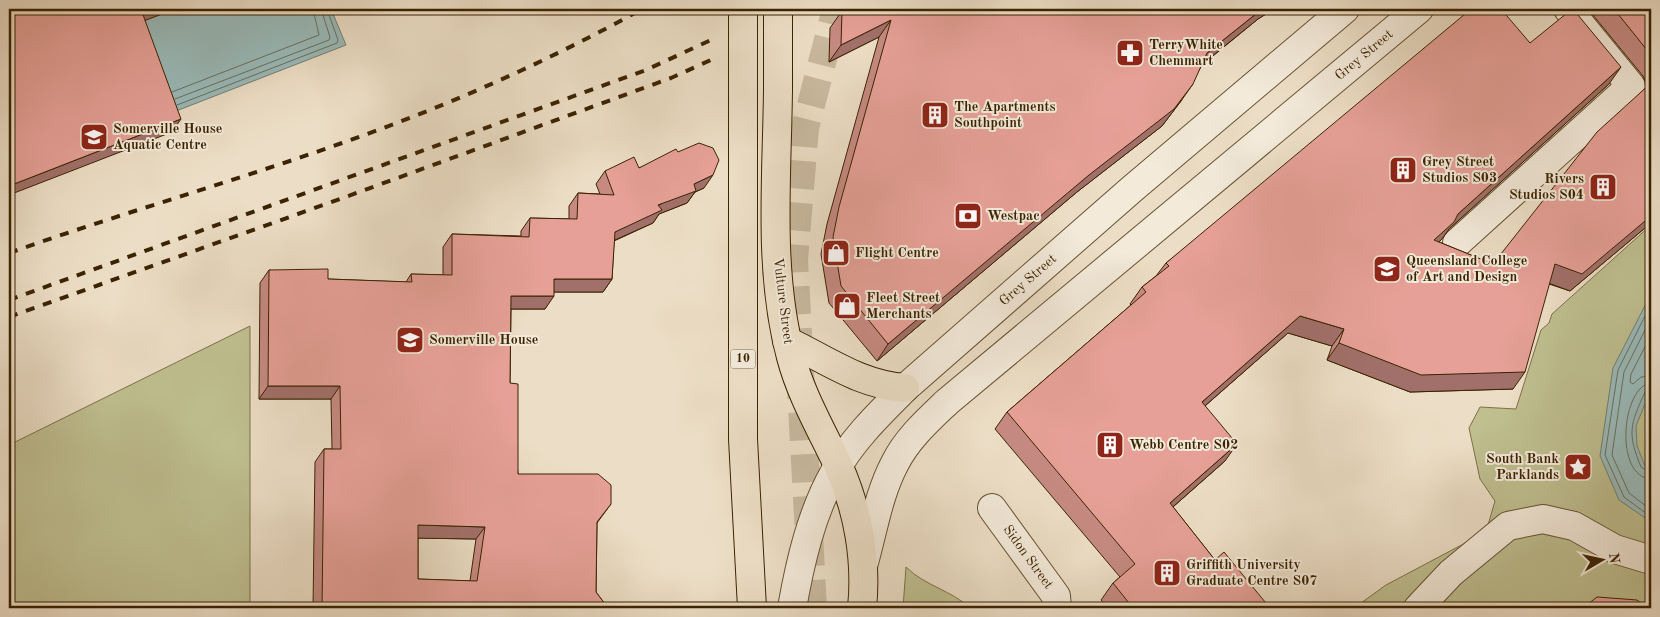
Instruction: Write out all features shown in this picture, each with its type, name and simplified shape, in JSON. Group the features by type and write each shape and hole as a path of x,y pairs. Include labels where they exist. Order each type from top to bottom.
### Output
{"main road":[{"name":"10","path":"743,9 743,439 752,608"},
{"name":"Vulture Street","path":"778,9 777,258 782,315 787,341 802,393 838,466 857,524 863,566 862,608"},
{"path":"787,341 860,379 876,384 905,388"}],"street":[{"name":"Grey Street","path":"792,608 811,531 824,494 838,466 871,424 905,388 1132,189 1345,9"},
{"name":"Grey Street","path":"863,566 880,498 890,473 910,440 925,423 947,402 1419,9"},
{"path":"1457,243 1631,86 1568,9"},
{"name":"Sidon Street","path":"992,508 1056,596 1057,608"},
{"path":"1418,608 1482,545 1508,526 1543,519 1574,526 1615,549 1651,560"}],"green space":[{"name":"South Bank Parklands","path":"1651,225 1651,608 1354,608 1386,585 1486,532 1495,501 1480,479 1469,428 1480,407 1516,409 1541,330 1549,323 1552,314"},
{"path":"250,326 250,608 9,608 9,445"},
{"path":"906,567 921,579 955,597 970,608 903,608"}],"water":[{"path":"175,9 331,9 346,45 140,125 107,35"},
{"path":"1651,294 1651,389 1636,426 1637,446 1645,466 1651,469 1651,522 1619,500 1600,456 1613,368"}],"building":[{"path":"9,9 151,9 142,12 181,119 9,186"},
{"path":"847,9 1262,9 1207,53 1193,84 1174,109 1089,175 888,344 841,286 833,237 839,207 891,20 841,45 842,11"},
{"name":"Queensland College of Art and Design","path":"1471,9 1491,9 1494,12 1501,9 1530,43 1573,9 1621,67 1458,214 1454,222 1434,240 1493,264 1597,132 1651,83 1651,216 1582,274 1555,264 1525,372 1421,375 1339,343 1344,329 1300,316 1202,402 1237,444 1170,503 1215,560 1224,552 1270,608 1133,608 1113,583 1135,564 1007,412 1146,292 1142,287 1169,266 1166,263"},
{"path":"1614,9 1651,9 1651,55"},
{"path":"699,143 713,148 719,160 713,175 694,184 696,191 658,205 662,210 615,232 612,279 554,279 554,296 511,296 510,383 518,384 518,474 598,474 611,485 611,504 597,522 596,592 608,608 322,608 324,449 341,449 340,386 268,386 269,270 328,269 328,279 412,282 411,274 452,275 452,234 529,237 530,218 577,219 578,193 614,195 605,171 634,157 639,168 676,149 678,152","holes":["418,525 485,527 477,581 418,579"]},
{"path":"1597,597 1637,600 1646,608 1583,608"}],"tunnel":[{"path":"813,608 794,260 805,128 836,9"}],"railway":[{"path":"9,253 381,129 457,99 532,65 642,9"},
{"path":"9,300 646,70 713,39"},
{"path":"9,317 671,78 713,59"}],"place":[{"name":"TerryWhite Chemmart","path":"1130,53"},
{"name":"The Apartments Southpoint","path":"935,115"},
{"name":"Somerville House Aquatic Centre","path":"94,137"},
{"name":"Grey Street Studios S03","path":"1403,170"},
{"name":"Rivers Studios S04","path":"1603,187"},
{"name":"Westpac","path":"968,216"},
{"name":"Flight Centre","path":"836,253"},
{"name":"Queensland College of Art and Design","path":"1387,269"},
{"name":"Fleet Street Merchants","path":"847,306"},
{"name":"Somerville House","path":"410,340"},
{"name":"Webb Centre S02","path":"1110,445"},
{"name":"South Bank Parklands","path":"1578,467"},
{"name":"Griffith University Graduate Centre S07","path":"1167,573"}]}
